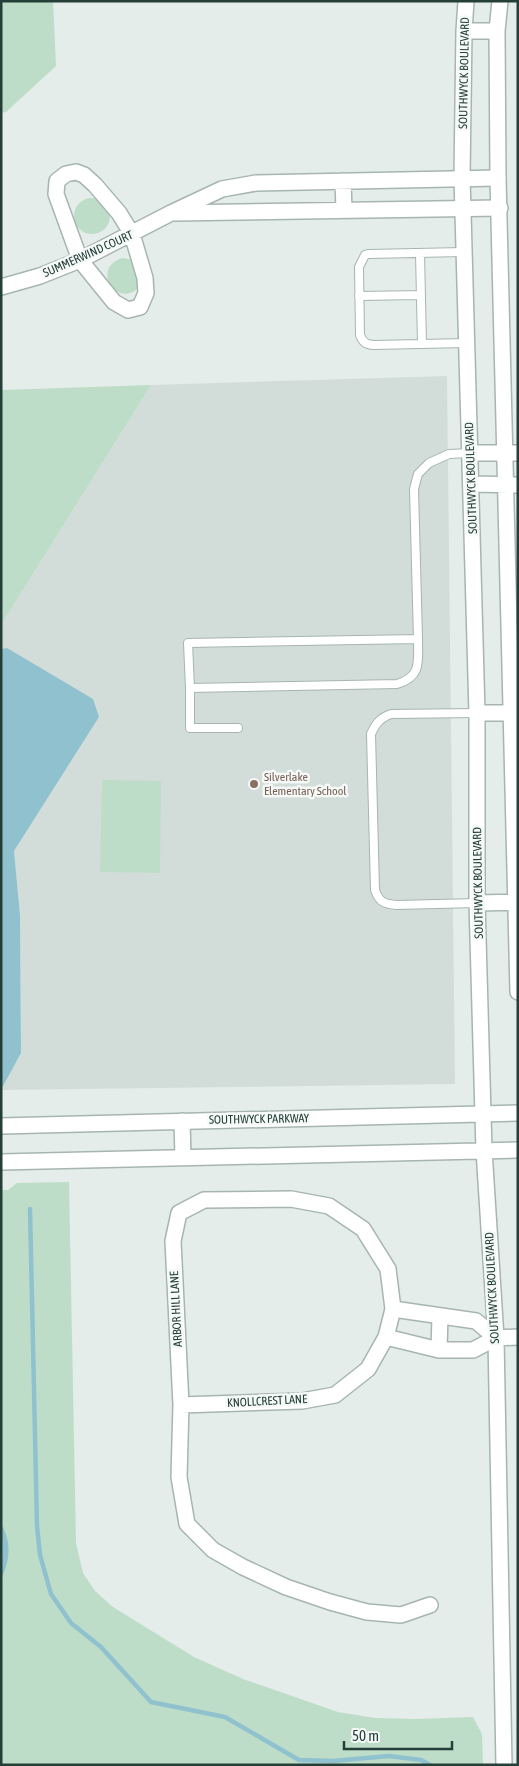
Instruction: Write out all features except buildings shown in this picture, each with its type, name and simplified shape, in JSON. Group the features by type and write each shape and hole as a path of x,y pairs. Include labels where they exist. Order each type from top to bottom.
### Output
{"street":[{"name":"SOUTHWYCK BOULEVARD","path":"466,1 462,177 477,713 477,903 484,1150 496,1338 504,1765"},
{"path":"500,1 497,31 498,178 512,452 513,643 510,713 518,992"},
{"path":"464,31 497,31"},
{"path":"76,172 84,175 95,184 119,213 132,234 145,278 146,293 140,307 128,310 114,302 80,260 56,194 57,181 66,174 76,172"},
{"name":"SUMMERWIND COURT","path":"1,287 40,276 80,260 222,189 256,183 462,177 498,178"},
{"path":"343,181 344,210"},
{"name":"SUMMERWIND COURT","path":"171,213 500,208"},
{"path":"470,453 512,452"},
{"path":"471,484 512,485"},
{"path":"477,713 510,713"},
{"path":"477,903 516,902"},
{"name":"SOUTHWYCK PARKWAY","path":"1,1126 518,1113"},
{"path":"182,1121 183,1158"},
{"path":"1,1162 518,1150"},
{"name":"ARBOR HILL LANE","path":"393,1309 388,1269 363,1229 329,1206 291,1198 204,1200 179,1213 173,1240 181,1405 179,1477 187,1524 213,1550 243,1567 286,1587 367,1612 401,1615 430,1605"},
{"path":"393,1309 476,1321 496,1338"},
{"name":"KNOLLCREST LANE","path":"181,1405 302,1401 335,1395 368,1369 386,1338 393,1309"},
{"path":"439,1350 440,1316"},
{"path":"386,1338 439,1350 473,1350 496,1338 518,1337"}],"lane":[{"path":"464,252 365,255 359,267 360,335 362,341 366,344 467,343"},
{"path":"420,253 422,344"},
{"path":"359,296 421,295"},
{"path":"190,688 397,684 413,676 417,668 418,639 414,489 418,474 429,463 449,454 470,453"},
{"path":"238,728 190,728 188,643 418,639"},
{"path":"477,713 391,714 382,717 370,734 375,890 378,899 385,904 397,905 477,903"}],"shaded area":[{"name":"Silverlake Elementary School","path":"447,376 455,1084 1,1090 21,1053 20,915 14,851 99,717 7,648 1,649 1,625 151,385"}],"green space":[{"path":"1,1 53,1 56,66 6,112 1,113"},
{"path":"92,198 99,199 105,203 109,209 109,223 105,229 99,233 92,234 85,233 79,229 75,223 74,216 75,209 79,203 85,199"},
{"path":"122,258 134,260 140,287 131,293 122,294 115,291 107,278 108,270 113,263"},
{"path":"151,385 1,625 1,390"},
{"path":"102,780 161,781 160,873 100,872"},
{"path":"69,1182 76,1543 83,1573 95,1591 113,1607 194,1657 243,1679 338,1712 375,1718 473,1717 482,1734 483,1765 1,1765 1,1190 8,1190 17,1183"}],"water":[{"path":"7,648 93,699 99,717 14,851 20,915 21,1053 1,1090 1,649"},
{"path":"1,1523 7,1538 8,1558 1,1580"}],"waterway":[{"path":"30,1209 37,1526 40,1555 51,1594 71,1623 101,1647 151,1702 225,1717 299,1760 333,1761 389,1756 421,1760 430,1765"}],"place":[{"name":"Silverlake Elementary School","path":"254,784"}]}
